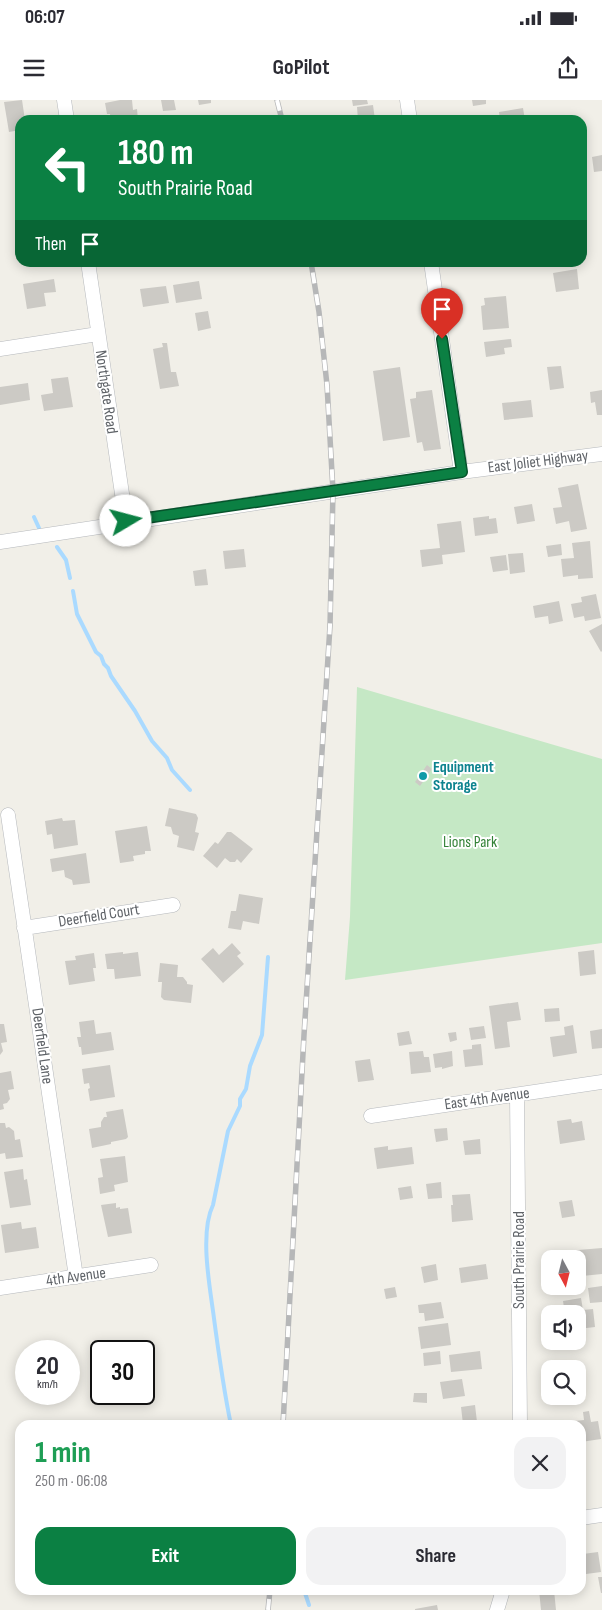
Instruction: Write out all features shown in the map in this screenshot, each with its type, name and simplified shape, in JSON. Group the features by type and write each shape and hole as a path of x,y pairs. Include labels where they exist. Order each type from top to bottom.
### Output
{"street":[{"path":"64,100 66,115"},
{"path":"407,100 409,115"},
{"name":"Northgate Road","path":"89,267 126,521"},
{"path":"432,267 462,472"},
{"path":"0,349 98,334"},
{"name":"East Joliet Highway","path":"0,542 126,521 462,472 602,454"},
{"name":"Deerfield Lane","path":"8,815 76,1277"},
{"name":"Deerfield Court","path":"24,928 173,904"},
{"name":"East 4th Avenue","path":"371,1116 602,1082"},
{"name":"South Prairie Road","path":"517,1094 520,1420"},
{"name":"4th Avenue","path":"0,1288 152,1265"},
{"path":"586,1517 602,1515"},
{"path":"497,1610 502,1595"}],"green space":[{"name":"Lions Park","path":"357,687 602,759 602,943 345,980 350,917"}],"building":[{"path":"22,100 24,115 15,115 15,131 9,132 4,102"},
{"path":"132,100 133,110 137,109 138,115 107,114 105,103"},
{"path":"161,100 174,100 176,110 163,111"},
{"path":"198,100 211,100 211,103 199,105"},
{"path":"352,100 367,100 368,104 353,106"},
{"path":"472,100 486,100 486,104 473,106"},
{"path":"373,105 374,115 358,115 357,107"},
{"path":"523,108 524,115 499,115 499,112"},
{"path":"602,155 602,171 594,172 592,157"},
{"path":"577,269 579,289 556,292 553,273"},
{"path":"54,279 56,292 44,293 46,306 27,309 23,284"},
{"path":"199,281 202,299 176,303 173,285"},
{"path":"166,286 169,303 143,307 140,289"},
{"path":"506,296 509,328 483,330 481,306 485,305 484,298"},
{"path":"208,311 211,328 198,331 195,313"},
{"path":"511,339 512,347 504,348 505,354 486,357 484,342"},
{"path":"162,343 167,343 171,372 176,372 179,386 160,389 153,349 163,347"},
{"path":"561,366 564,388 550,390 547,367"},
{"path":"400,367 410,437 383,441 373,371"},
{"path":"68,377 73,407 44,411 41,395 53,393 51,379"},
{"path":"28,383 30,400 0,405 0,387"},
{"path":"432,390 441,449 424,451 422,442 417,443 410,399 416,398 416,392"},
{"path":"602,390 602,415 597,415 595,402 591,403 590,392"},
{"path":"531,400 533,417 504,420 502,403"},
{"path":"578,484 587,529 571,532 569,521 556,524 553,508 562,507 558,488"},
{"path":"532,504 535,521 517,524 514,507"},
{"path":"489,516 489,519 496,518 498,533 475,536 473,518"},
{"path":"461,521 465,552 442,555 443,564 422,567 420,550 440,548 437,524"},
{"path":"590,541 593,578 578,579 578,575 563,577 561,559 574,558 572,543"},
{"path":"561,544 562,555 548,557 546,546"},
{"path":"244,549 246,567 225,569 223,551"},
{"path":"523,553 525,572 510,574 508,554"},
{"path":"506,555 508,570 493,572 490,557"},
{"path":"206,569 208,585 195,586 193,571"},
{"path":"596,594 601,618 585,621 584,616 574,618 571,604 582,602 581,597"},
{"path":"559,601 563,621 549,624 548,616 535,618 533,606"},
{"path":"602,624 602,651 601,652 589,631"},
{"name":"Equipment Storage","path":"427,765 432,769 420,786 415,782"},
{"path":"169,808 196,814 198,818 195,832 199,833 194,851 177,847 179,836 173,834 171,827 165,826"},
{"path":"62,818 63,821 75,820 78,845 54,849 52,834 47,835 45,821"},
{"path":"147,826 151,851 145,851 145,854 133,856 134,861 120,863 115,831"},
{"path":"227,832 231,832 253,849 241,863 237,859 235,862 230,862 225,858 217,868 203,856 215,842 218,844"},
{"path":"86,853 90,883 73,885 72,880 65,877 64,870 52,872 50,859"},
{"path":"239,894 263,898 259,924 243,921 241,930 228,928 231,911 236,911"},
{"path":"232,943 241,953 237,956 244,964 223,983 201,959 213,948 219,955"},
{"path":"594,950 596,974 580,976 578,952"},
{"path":"123,952 123,954 138,952 141,976 115,979 114,969 107,969 105,954"},
{"path":"94,953 96,968 93,968 95,981 69,985 65,961 76,960 75,956"},
{"path":"160,963 178,965 177,977 183,977 187,984 193,985 191,1003 164,1000 161,997 162,982 158,982"},
{"path":"518,1002 521,1020 507,1022 510,1047 495,1049 489,1006"},
{"path":"559,1008 560,1021 545,1022 544,1009"},
{"path":"94,1020 96,1034 111,1032 114,1050 82,1055 77,1037 81,1037 79,1022"},
{"path":"0,1024 4,1024 7,1042 1,1043 3,1051 0,1055"},
{"path":"573,1025 577,1053 553,1057 550,1037 565,1035 564,1027"},
{"path":"484,1026 486,1038 471,1040 469,1028"},
{"path":"602,1029 602,1048 592,1049 590,1031"},
{"path":"409,1031 412,1044 399,1046 397,1033"},
{"path":"456,1032 457,1040 450,1042 448,1033"},
{"path":"481,1044 483,1065 465,1067 463,1050 472,1049 472,1045"},
{"path":"423,1051 424,1057 429,1057 431,1072 411,1074 409,1052"},
{"path":"452,1051 453,1066 442,1069 442,1067 435,1068 433,1054"},
{"path":"370,1059 374,1080 358,1082 355,1061"},
{"path":"110,1065 115,1097 90,1101 89,1083 84,1084 82,1069"},
{"path":"11,1071 14,1089 8,1090 10,1099 7,1103 3,1104 4,1109 0,1110 0,1073"},
{"path":"123,1109 128,1137 111,1142 111,1144 92,1148 89,1129 101,1127 104,1117 107,1117 106,1112"},
{"path":"571,1119 572,1123 582,1121 585,1140 560,1144 557,1121"},
{"path":"0,1123 5,1123 6,1128 9,1127 14,1131 15,1140 20,1139 23,1157 6,1159 5,1153 0,1154"},
{"path":"447,1128 448,1140 436,1142 434,1129"},
{"path":"480,1139 481,1154 465,1155 463,1141"},
{"path":"388,1146 388,1150 412,1147 414,1164 377,1169 374,1148"},
{"path":"125,1156 128,1182 114,1185 115,1191 100,1194 98,1178 103,1177 100,1159"},
{"path":"23,1169 24,1180 27,1179 31,1205 10,1208 4,1172"},
{"path":"441,1182 442,1198 428,1199 426,1184"},
{"path":"411,1186 413,1198 400,1200 398,1188"},
{"path":"470,1194 473,1220 452,1222 452,1195"},
{"path":"572,1200 575,1216 562,1218 559,1202"},
{"path":"116,1203 116,1208 128,1208 132,1233 108,1237 101,1205"},
{"path":"21,1222 22,1229 36,1227 39,1248 5,1253 1,1225"},
{"path":"602,1248 602,1274 586,1276 586,1250 578,1250"},
{"path":"436,1264 438,1280 424,1283 421,1267"},
{"path":"486,1264 488,1279 461,1283 459,1268"},
{"path":"602,1286 602,1302 590,1303 588,1288"},
{"path":"395,1287 397,1297 386,1299 384,1289"},
{"path":"581,1298 582,1305 564,1305 563,1301"},
{"path":"441,1302 444,1318 425,1321 424,1313 419,1313 418,1305"},
{"path":"593,1309 595,1327 586,1328 586,1310"},
{"path":"448,1323 451,1345 421,1349 418,1327"},
{"path":"440,1351 441,1364 424,1366 423,1353"},
{"path":"480,1351 482,1369 451,1372 449,1355"},
{"path":"462,1379 465,1396 443,1399 440,1382"},
{"path":"414,1393 427,1393 427,1403 413,1402"},
{"path":"475,1405 477,1420 463,1420 461,1407"},
{"path":"589,1411 591,1422 598,1421 601,1439 586,1441 586,1420 584,1420 583,1412"},
{"path":"598,1552 601,1572 586,1574 586,1554"},
{"path":"598,1577 602,1577 602,1593 601,1593"},
{"path":"540,1595 554,1595 556,1610 541,1610"},
{"path":"437,1605 438,1610 415,1610 415,1609"}],"waterway":[{"path":"34,517 39,528"},
{"path":"57,547 66,560 70,578"},
{"path":"73,591 77,614 96,652 101,656 111,676 135,711 152,741 167,758 172,770 190,790"},
{"path":"230,1420 209,1286 207,1229 228,1131 240,1106 240,1099 246,1089 250,1066 262,1035 268,957"},
{"path":"306,1595 309,1605"}],"railway":[{"path":"277,100 281,115"},
{"path":"283,1420 304,1035 330,626 333,491 327,385 312,267"},
{"path":"268,1610 270,1595"}],"place":[{"name":"Equipment Storage","path":"423,776"}],"route":[{"path":"126,521 462,472 442,339"}]}
